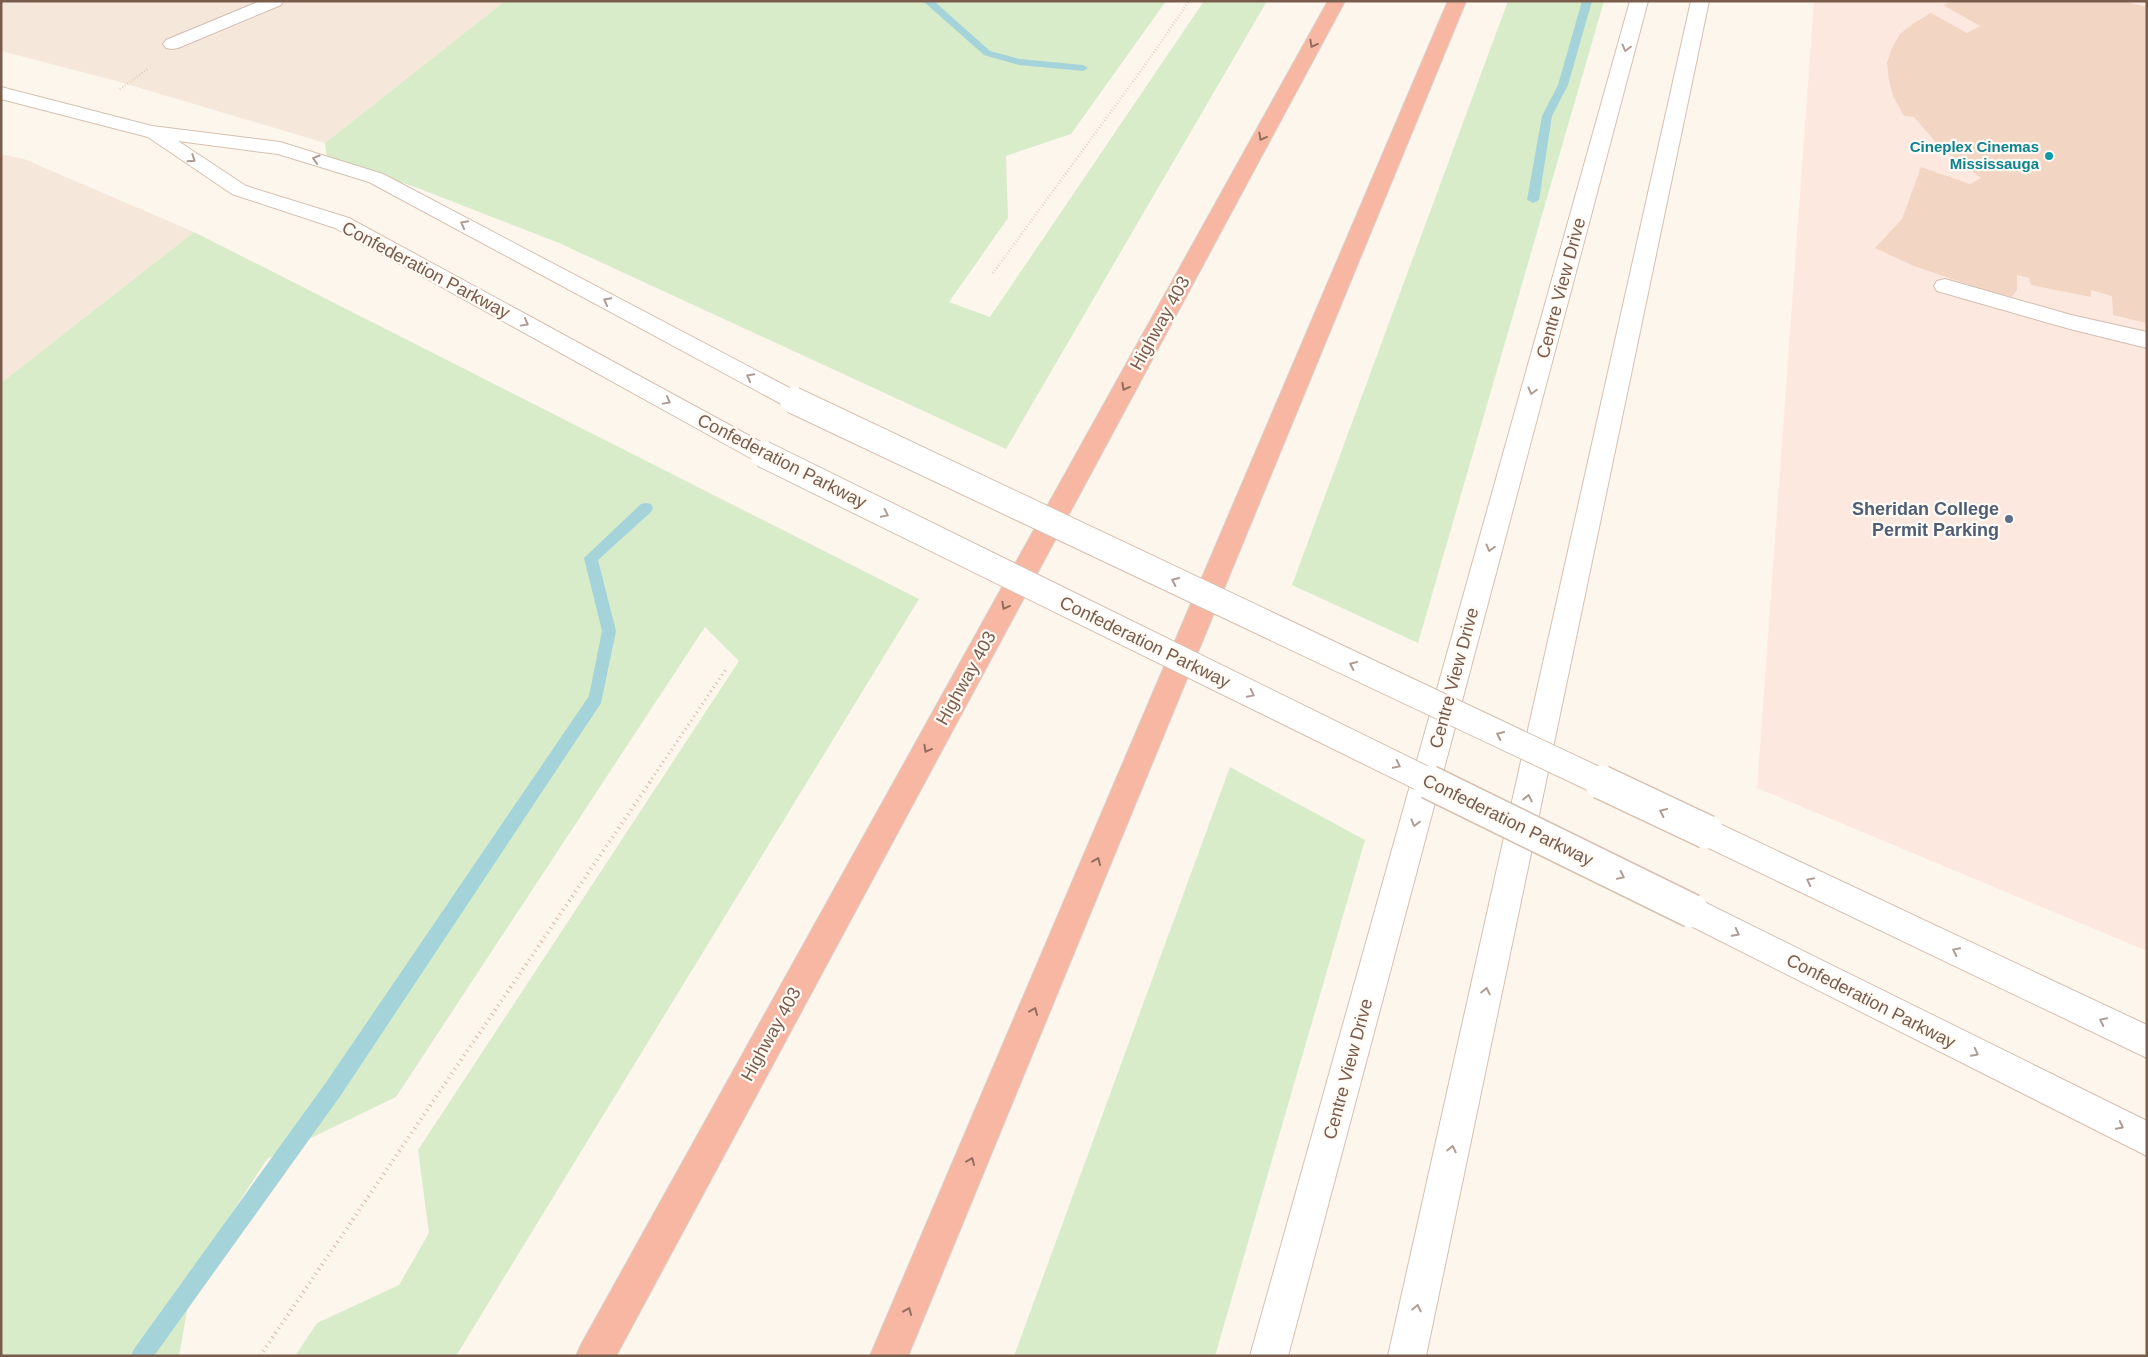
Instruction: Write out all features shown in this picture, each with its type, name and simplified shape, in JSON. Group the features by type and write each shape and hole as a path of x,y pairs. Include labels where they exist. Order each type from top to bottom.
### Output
{"highway":[{"name":"Highway 403","path":"595,1356 1336,1"},
{"path":"889,1356 1457,1"}],"street":[{"path":"172,44 275,1"},
{"name":"Centre View Drive","path":"1270,1356 1639,1"},
{"path":"1407,1356 1700,1"},
{"name":"Confederation Parkway","path":"1,93 152,132 280,148 376,178 793,400 2147,1042"},
{"name":"Confederation Parkway","path":"152,132 239,190 342,223 763,454 1692,911 2147,1139"},
{"path":"1945,286 2070,322 2147,340"}],"path":[{"path":"993,273 1148,61 1189,1"},
{"path":"85,115 152,65 172,44"},
{"path":"260,1356 726,669"}],"shaded area":[{"path":"1,1 505,1 325,143 120,82 1,51"},
{"path":"1814,1 2147,1 2147,951 1757,788"},
{"path":"1,154 24,159 194,232 1,383"}],"green space":[{"path":"505,1 1166,1 1071,134 1006,156 1008,218 949,302 990,317 1204,1 1267,1 1006,449 559,243 415,187 327,158 325,143"},
{"path":"1508,1 1604,1 1418,643 1292,585"},
{"path":"194,232 919,599 456,1356 295,1356 317,1323 399,1285 429,1233 418,1150 739,661 705,627 396,1097 267,1159 194,1271 179,1356 1,1356 1,383"},
{"path":"1230,767 1365,840 1215,1356 1014,1356"}],"building":[{"name":"Cineplex Cinemas Mississauga","path":"1954,1 2122,1 2147,7 2147,323 2113,315 2112,296 2091,290 2091,297 2031,285 2029,278 2017,275 2017,290 2012,297 1975,287 1914,266 1875,248 1902,219 1921,167 1970,184 1981,178 1939,146 1914,117 1904,116 1893,96 1889,80 1887,63 1892,48 1900,34 1914,23 1931,13 1967,33 1980,26 1943,5"}],"waterway":[{"path":"928,1 987,53 1019,62 1083,68"},
{"path":"1533,200 1547,116 1563,85 1587,1"},
{"path":"141,1356 334,1088 596,698 609,631 591,558 646,508"}],"place":[{"name":"Cineplex Cinemas Mississauga","path":"2049,156"},
{"name":"Sheridan College Permit Parking","path":"2009,519"}]}
